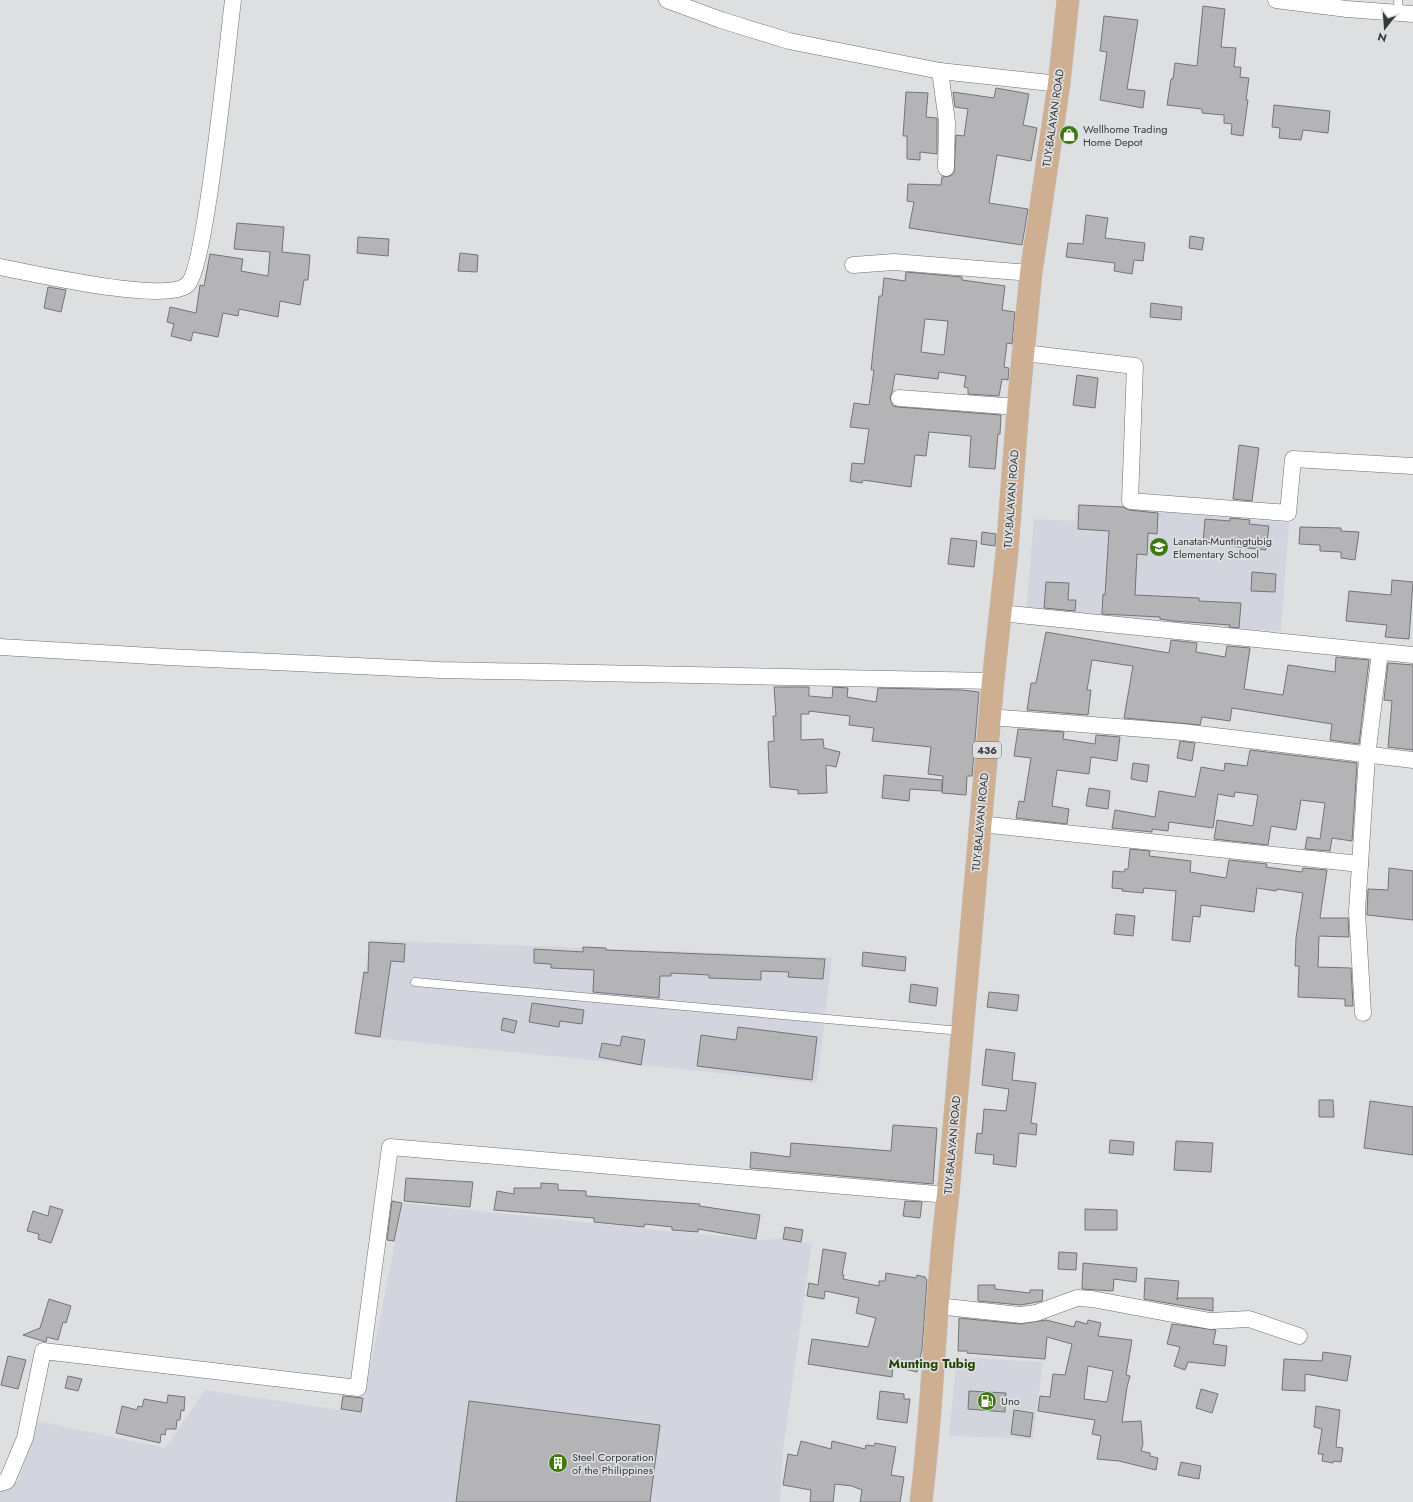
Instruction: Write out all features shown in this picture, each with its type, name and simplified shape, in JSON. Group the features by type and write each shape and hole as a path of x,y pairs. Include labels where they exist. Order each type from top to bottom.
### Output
{"main road":[{"name":"TUY-BALAYAN ROAD","path":"921,1502 927,1454 940,1256 948,1195 980,824 1007,552 1018,407 1031,273 1059,84 1068,0"}],"street":[{"path":"0,267 112,288 159,291 176,290 188,285 193,277 204,236 233,0"},
{"path":"667,0 721,20 789,41 940,71 1059,84"},
{"path":"1276,0 1347,9 1403,9"},
{"path":"940,71 947,122 946,168"},
{"path":"853,265 894,262 1031,273"},
{"path":"1024,352 1135,366 1130,501 1288,513 1293,459 1413,466"},
{"path":"898,398 1018,407"},
{"path":"1000,613 1413,655"},
{"path":"0,647 168,657 440,670 993,681"},
{"path":"1363,1014 1358,911 1360,864 1367,756 1380,652"},
{"path":"990,717 1182,732 1367,756 1413,760"},
{"path":"980,824 1360,864"},
{"path":"0,1483 7,1481 25,1438 43,1351 358,1388 390,1147 948,1195"},
{"path":"937,1306 1021,1315 1036,1313 1077,1298 1092,1299 1210,1321 1250,1319 1299,1336"}],"lane":[{"path":"415,982 962,1031"}],"shaded area":[{"name":"Lanatan-Muntingtubig Elementary School","path":"1077,504 1289,523 1281,631 1026,614 1034,519 1075,521"},
{"path":"370,940 832,957 817,1083 356,1036"},
{"name":"Steel Corporation of the Philippines","path":"403,1203 757,1240 779,1239 812,1243 783,1450 780,1502 0,1502 0,1489 18,1482 38,1421 165,1448 205,1390 361,1413"},
{"path":"957,1357 1043,1362 1033,1439 949,1436"}],"building":[{"path":"1203,6 1225,9 1221,47 1236,48 1234,67 1241,67 1240,77 1249,78 1246,100 1248,100 1243,136 1231,134 1232,124 1224,123 1224,115 1202,113 1202,109 1167,105 1175,63 1197,66"},
{"path":"1104,16 1138,20 1127,89 1145,91 1143,108 1100,100 1107,52 1100,51"},
{"path":"996,88 1029,94 1023,125 1037,128 1031,161 997,155 989,203 1028,209 1022,245 909,228 914,202 907,201 908,184 941,185 942,177 950,176 954,173 956,135 964,136 968,109 955,107 953,92 994,98"},
{"path":"906,92 928,93 926,117 937,118 937,154 920,152 920,160 907,159 907,136 903,136"},
{"path":"1274,105 1330,111 1328,133 1303,130 1301,140 1279,138 1280,128 1272,127"},
{"path":"1086,215 1108,218 1105,238 1145,243 1143,261 1134,260 1132,274 1114,271 1115,263 1066,257 1068,243 1083,244"},
{"path":"237,223 284,227 282,252 310,255 308,280 304,280 300,305 280,301 278,317 239,309 238,316 223,313 218,337 193,332 191,341 171,336 174,324 167,322 170,307 196,313 200,285 204,286 210,254 243,259 241,271 268,276 270,252 234,249"},
{"path":"1190,236 1204,238 1202,250 1189,248"},
{"path":"358,237 389,239 388,256 357,253"},
{"path":"460,253 478,255 477,272 458,271"},
{"path":"906,272 962,277 962,280 1005,286 1002,310 1015,312 1012,344 1007,343 1004,367 1009,368 1008,380 1002,379 999,396 968,394 968,388 964,387 966,376 939,372 938,379 895,374 890,398 893,406 898,407 1001,415 995,469 969,467 971,436 929,432 926,456 915,455 911,487 863,480 862,483 850,481 852,463 864,464 869,429 850,427 854,403 869,405 874,370 871,370 879,296 882,296 884,278 905,281","holes":["925,319 948,321 944,355 921,352"]},
{"path":"48,287 66,290 61,312 44,308"},
{"path":"1151,303 1182,307 1181,320 1150,317"},
{"path":"1077,375 1098,378 1095,408 1073,405"},
{"path":"1239,445 1259,448 1252,501 1233,499"},
{"path":"1079,505 1123,507 1129,510 1158,513 1157,534 1148,533 1147,555 1137,554 1135,595 1199,598 1199,601 1241,603 1239,628 1229,627 1230,625 1174,621 1160,619 1160,617 1102,614 1103,594 1105,595 1109,531 1078,529"},
{"path":"1230,518 1250,520 1249,524 1269,526 1266,550 1203,543 1205,519 1230,521"},
{"path":"1300,527 1341,528 1341,531 1359,532 1355,560 1341,558 1341,552 1320,551 1320,545 1299,544"},
{"path":"982,532 996,534 995,546 981,544"},
{"path":"951,538 977,541 974,567 948,564"},
{"path":"1252,572 1276,574 1275,592 1251,591"},
{"path":"1392,580 1413,582 1409,639 1385,637 1387,625 1346,621 1349,591 1391,595"},
{"path":"1046,582 1069,583 1068,600 1076,600 1075,611 1044,608"},
{"path":"1046,632 1169,653 1171,640 1197,643 1196,652 1225,657 1227,646 1250,648 1244,689 1283,695 1288,665 1335,672 1336,657 1369,660 1359,744 1330,740 1332,724 1232,708 1230,721 1202,717 1200,725 1124,718 1133,666 1092,660 1087,690 1091,690 1088,715 1027,710 1031,683 1036,683"},
{"path":"1388,663 1413,665 1413,750 1388,747 1392,701 1384,700"},
{"path":"774,687 809,687 809,696 832,698 833,687 848,688 847,697 876,702 878,688 962,690 979,692 972,776 967,776 966,795 942,793 943,776 928,774 931,747 872,741 874,728 849,725 850,716 809,711 809,714 801,714 801,740 823,739 824,748 840,752 836,767 826,765 827,793 798,794 798,790 770,787 768,742 774,741 773,716 776,716"},
{"path":"1018,729 1064,732 1063,739 1095,744 1096,735 1120,737 1117,761 1091,757 1089,774 1057,770 1052,806 1069,809 1067,824 1016,818 1019,801 1024,802 1031,758 1014,756"},
{"path":"1180,741 1195,743 1192,761 1177,758"},
{"path":"1250,750 1357,763 1352,841 1332,838 1330,851 1305,849 1307,837 1320,839 1325,803 1301,800 1296,830 1271,826 1268,845 1214,839 1217,820 1253,826 1258,795 1235,792 1234,797 1218,794 1213,828 1169,822 1168,831 1152,829 1152,832 1112,828 1115,810 1155,817 1159,791 1195,797 1201,767 1224,771 1225,763 1247,766"},
{"path":"1133,763 1149,765 1147,782 1131,779"},
{"path":"884,775 942,780 942,791 910,789 909,801 882,798"},
{"path":"1089,788 1110,791 1108,809 1086,806"},
{"path":"1130,849 1150,851 1149,856 1191,861 1190,872 1226,878 1229,860 1267,864 1266,867 1302,872 1303,868 1327,870 1320,918 1348,918 1349,937 1319,936 1318,967 1351,968 1353,1006 1345,1006 1345,999 1298,997 1299,966 1295,966 1296,938 1303,893 1257,888 1254,912 1201,905 1200,917 1193,916 1190,942 1172,940 1176,891 1144,888 1143,893 1122,891 1123,889 1112,888 1113,871 1124,872 1125,869 1128,869"},
{"path":"1389,868 1413,871 1413,920 1367,915 1368,889 1388,890"},
{"path":"1116,914 1135,916 1133,936 1114,934"},
{"path":"369,942 405,944 404,962 391,961 380,1037 355,1033 364,972 368,973"},
{"path":"583,947 606,948 606,950 825,959 823,979 788,977 789,972 761,971 761,980 709,978 709,975 671,973 671,976 660,976 659,998 593,992 594,970 551,968 551,964 534,963 534,949 583,952"},
{"path":"863,952 906,957 905,971 862,966"},
{"path":"911,984 938,988 936,1006 909,1002"},
{"path":"989,992 1019,995 1017,1011 987,1007"},
{"path":"532,1003 584,1010 582,1024 560,1021 559,1027 529,1022"},
{"path":"503,1018 517,1021 514,1033 501,1030"},
{"path":"738,1027 817,1037 812,1080 697,1066 701,1035 736,1040"},
{"path":"622,1036 645,1040 641,1065 599,1057 602,1043 620,1046"},
{"path":"986,1049 1015,1053 1012,1080 1036,1083 1031,1123 1037,1124 1036,1135 1019,1133 1016,1167 993,1164 994,1155 975,1153 977,1133 982,1134 984,1109 1006,1111 1009,1089 982,1085"},
{"path":"1319,1100 1333,1100 1334,1117 1319,1117"},
{"path":"1370,1101 1413,1107 1413,1155 1364,1148"},
{"path":"893,1125 937,1128 933,1184 750,1168 751,1152 790,1157 791,1143 891,1151"},
{"path":"1110,1140 1134,1142 1133,1155 1109,1153"},
{"path":"1176,1141 1213,1143 1211,1172 1174,1170"},
{"path":"406,1178 473,1182 470,1207 404,1201"},
{"path":"541,1183 558,1184 558,1190 586,1191 586,1196 700,1204 699,1206 760,1215 756,1239 698,1229 698,1232 672,1230 672,1227 645,1224 644,1227 594,1222 594,1218 494,1210 497,1191 514,1194 514,1188 541,1188"},
{"path":"392,1201 402,1203 394,1241 387,1240"},
{"path":"905,1201 922,1202 920,1218 903,1216"},
{"path":"50,1206 63,1210 51,1243 38,1239 39,1234 27,1231 33,1211 48,1216"},
{"path":"1085,1209 1117,1210 1117,1230 1085,1230"},
{"path":"785,1227 803,1230 801,1242 783,1239"},
{"path":"823,1249 846,1253 842,1275 844,1275 843,1279 879,1286 879,1281 885,1281 886,1273 916,1278 917,1275 925,1277 927,1280 922,1350 917,1372 893,1366 892,1377 808,1364 812,1339 868,1347 876,1318 856,1313 859,1298 825,1291 824,1299 807,1296 809,1283 818,1285"},
{"path":"1059,1252 1077,1253 1076,1270 1058,1269"},
{"path":"1083,1263 1137,1268 1136,1282 1114,1279 1113,1291 1082,1289"},
{"path":"1145,1278 1179,1281 1177,1300 1178,1298 1213,1298 1213,1311 1144,1299"},
{"path":"978,1285 995,1285 995,1289 1030,1293 1030,1290 1043,1290 1042,1301 1021,1305 978,1301"},
{"path":"49,1299 71,1306 66,1323 63,1322 58,1340 47,1337 46,1342 23,1335 40,1328"},
{"path":"959,1318 1020,1324 1046,1320 1074,1327 1076,1321 1087,1324 1088,1320 1101,1323 1098,1336 1132,1340 1126,1375 1130,1376 1122,1422 1141,1421 1143,1444 1141,1451 1150,1453 1150,1456 1158,1458 1156,1470 1119,1461 1097,1459 1101,1436 1092,1434 1095,1420 1038,1411 1040,1396 1050,1397 1053,1374 1065,1375 1072,1344 1047,1337 1045,1359 958,1351","holes":["1088,1366 1113,1371 1107,1402 1084,1399"]},
{"path":"1172,1324 1216,1330 1213,1344 1227,1346 1225,1366 1188,1362 1185,1370 1174,1366 1180,1347 1167,1344"},
{"path":"1323,1352 1351,1356 1347,1381 1305,1374 1305,1391 1282,1390 1284,1359 1322,1361"},
{"path":"8,1356 26,1360 18,1389 1,1385"},
{"path":"68,1376 82,1379 78,1391 65,1388"},
{"path":"1201,1389 1218,1394 1212,1413 1196,1408"},
{"path":"880,1391 904,1394 904,1399 910,1399 907,1423 877,1419"},
{"name":"Uno","path":"969,1391 1006,1393 1005,1412 968,1409"},
{"path":"168,1395 185,1397 184,1411 181,1410 180,1420 177,1420 176,1429 166,1429 165,1435 161,1434 160,1443 116,1433 122,1406 137,1410 138,1406 142,1407 144,1399 167,1403"},
{"path":"343,1396 363,1398 361,1412 341,1409"},
{"name":"Steel Corporation of the Philippines","path":"469,1401 660,1425 650,1502 456,1502"},
{"path":"1316,1406 1340,1410 1336,1447 1343,1448 1341,1462 1334,1461 1333,1463 1322,1461 1323,1454 1318,1454 1322,1429 1314,1427"},
{"path":"1014,1410 1033,1413 1030,1437 1011,1434"},
{"path":"801,1441 831,1449 832,1441 865,1449 866,1445 874,1446 875,1443 896,1447 891,1475 904,1477 900,1502 860,1502 862,1490 852,1486 835,1484 833,1502 810,1502 811,1490 783,1485 788,1454 797,1456"},
{"path":"1181,1462 1201,1466 1199,1479 1178,1475"}],"place":[{"name":"Wellhome Trading Home Depot","path":"1069,135"},
{"name":"Lanatan-Muntingtubig Elementary School","path":"1159,547"},
{"name":"Uno","path":"987,1401"},
{"name":"Steel Corporation of the Philippines","path":"558,1463"}],"district":[{"name":"Munting Tubig","path":"932,1363"}]}
